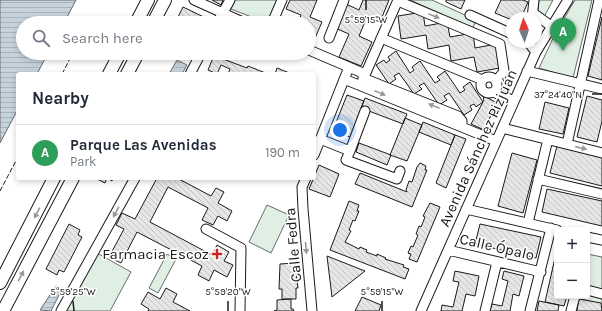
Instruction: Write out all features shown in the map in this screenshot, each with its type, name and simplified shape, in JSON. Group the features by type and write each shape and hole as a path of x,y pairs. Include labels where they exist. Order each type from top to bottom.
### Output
{"main road":[{"path":"140,16 148,0"},
{"path":"157,16 165,0"},
{"path":"110,72 116,60"},
{"path":"128,72 134,60"},
{"path":"0,283 53,180"},
{"path":"3,311 72,180"}],"street":[{"path":"194,0 229,16"},
{"path":"220,16 230,0"},
{"path":"275,16 282,0"},
{"path":"329,38 344,0"},
{"path":"363,79 398,0 500,44 504,71 496,82 496,88 493,92"},
{"path":"532,12 534,0"},
{"name":"Avenida Sánchez Pizjuán","path":"421,311 527,71 551,26 568,0"},
{"path":"566,144 599,0"},
{"path":"470,15 506,31"},
{"path":"542,21 551,26"},
{"path":"381,38 478,78"},
{"path":"533,48 536,52"},
{"path":"316,53 349,67 363,79 462,127 496,141"},
{"path":"191,72 197,60"},
{"path":"316,150 349,67"},
{"path":"527,71 602,89"},
{"path":"496,82 493,78 489,77 484,79 481,83 483,90 488,93 493,92 514,101"},
{"path":"344,79 363,79"},
{"path":"365,111 346,160 397,179 400,171"},
{"path":"502,128 602,152"},
{"path":"320,139 350,151"},
{"path":"528,223 548,139"},
{"path":"538,179 602,194"},
{"path":"61,311 133,180"},
{"name":"Calle Fedra","path":"305,180 302,187 303,209 312,311"},
{"path":"466,209 554,229 530,311"},
{"path":"206,229 241,248 240,311"},
{"path":"590,239 602,240"},
{"name":"Calle Ópalo","path":"448,250 541,272"},
{"path":"485,311 497,262"},
{"path":"590,291 602,294"},
{"path":"571,311 574,299"}],"green space":[{"path":"235,0 277,0 270,16 249,16 231,9"},
{"path":"410,0 432,0 476,20 473,28"},
{"path":"539,0 553,0 544,17 542,15 542,12 538,12"},
{"path":"575,0 592,0 573,78 539,68 555,34"},
{"path":"267,205 289,215 271,253 249,242"},
{"path":"97,253 131,272 110,311 66,311"},
{"path":"167,254 176,259 158,293 149,288"},
{"path":"590,255 602,257 602,304 580,299 590,299"}],"shaded area":[{"path":"0,0 76,0 68,16 16,16 16,60 44,60 38,72 16,72 16,113 0,143"},
{"path":"177,60 187,65 183,72 170,72"},
{"path":"56,286 62,289 51,311 40,310"}],"building":[{"path":"212,0 223,0 221,5"},
{"path":"290,0 317,0 310,16 301,16 286,9"},
{"path":"363,0 389,0 380,22 367,17 359,36 372,42 361,66 339,57 349,34 335,28 346,4 359,10"},
{"path":"446,0 465,0 461,9 446,2"},
{"path":"501,0 523,0 528,2 524,12 506,12 506,18 495,13"},
{"path":"183,7 202,16 178,16"},
{"path":"423,12 425,26 447,22 450,37 473,33 475,48 496,44 500,68 477,72 474,57 451,61 449,45 428,49 426,35 401,39 398,16"},
{"path":"602,17 602,80 588,76"},
{"path":"316,20 322,22 316,36"},
{"path":"396,51 410,73 414,70 412,67 420,61 435,83 440,80 437,77 445,71 460,93 465,90 463,87 470,82 483,102 476,107 474,104 470,106 472,110 464,115 449,93 444,96 447,100 439,105 424,83 419,86 422,89 414,94 399,73 394,76 396,79 389,84 376,65 384,60 386,63 390,60 388,57"},
{"path":"212,60 226,60 263,72 229,72 230,69 221,65 218,72 208,70"},
{"path":"277,68 287,72 276,72"},
{"path":"347,95 364,101 350,137 333,130"},
{"path":"484,96 501,105 497,114 493,111 484,130 471,124 483,102"},
{"path":"587,96 602,100 602,121 597,142 577,137"},
{"path":"365,98 407,114 403,124 361,108"},
{"path":"545,102 569,108 563,134 539,129"},
{"path":"405,118 422,125 407,161 390,155"},
{"path":"423,122 455,135 451,145 419,132"},
{"path":"455,135 466,139 446,188 436,183"},
{"path":"359,143 391,155 387,165 356,152"},
{"path":"557,146 602,157 602,186 550,173"},
{"path":"512,153 537,160 523,213 498,206"},
{"path":"420,163 426,166 425,170 427,170 412,207 355,184 360,173 407,192 406,190 409,181 412,182 417,167"},
{"path":"319,165 339,174 330,197 309,189 313,180 316,180 316,172"},
{"path":"99,180 106,180 105,183"},
{"path":"156,180 181,180 211,196 216,188 224,192 218,203 232,211 227,221 218,216 213,225 202,220 208,208 168,187 150,222 212,255 217,245 229,252 224,261 233,265 227,277 214,270 209,281 198,275 202,266 137,232 121,263 109,257 124,229 116,225 122,213 135,219"},
{"path":"547,189 602,201 602,226 542,212"},
{"path":"349,201 359,205 357,211 359,211 355,221 353,220 349,230 351,231 345,242 359,249 360,247 367,250 366,252 377,256 377,254 386,258 385,259 404,265 403,267 409,269 405,279 330,250"},
{"path":"430,203 440,207 417,262 409,259 411,254 408,253 411,246 413,247 418,235 416,234 419,226 421,227 425,217 423,216"},
{"path":"69,224 80,230 78,235 82,237 64,272 59,270 57,275 46,269"},
{"path":"480,224 541,237 536,258 475,244"},
{"path":"327,256 365,271 332,297"},
{"path":"554,262 554,299 566,299 564,306 545,302"},
{"path":"295,263 298,288 296,288 296,299 282,299 282,289 279,289 280,264"},
{"path":"455,271 479,276 475,296 466,294 462,311 441,311 442,305 453,307 459,282 453,281"},
{"path":"504,271 524,276 519,296 513,294 510,311 490,311 492,304 502,306 508,281 502,279"},
{"path":"166,288 177,294 173,302 190,311 148,311 149,309 141,304 148,292 160,299"},
{"path":"362,297 381,305 379,311 355,311"},
{"path":"291,299 291,309 294,311 274,311 277,310 277,300"},
{"path":"579,299 601,303 602,311 575,311 577,310"},
{"path":"539,301 559,305 558,311 537,311"}],"fence":[{"path":"63,72 69,60"},
{"path":"0,191 16,161"}],"place":[{"name":"Parque Las Avenidas","path":"563,51"},
{"name":"Farmacia Escoz","path":"217,254"}]}
